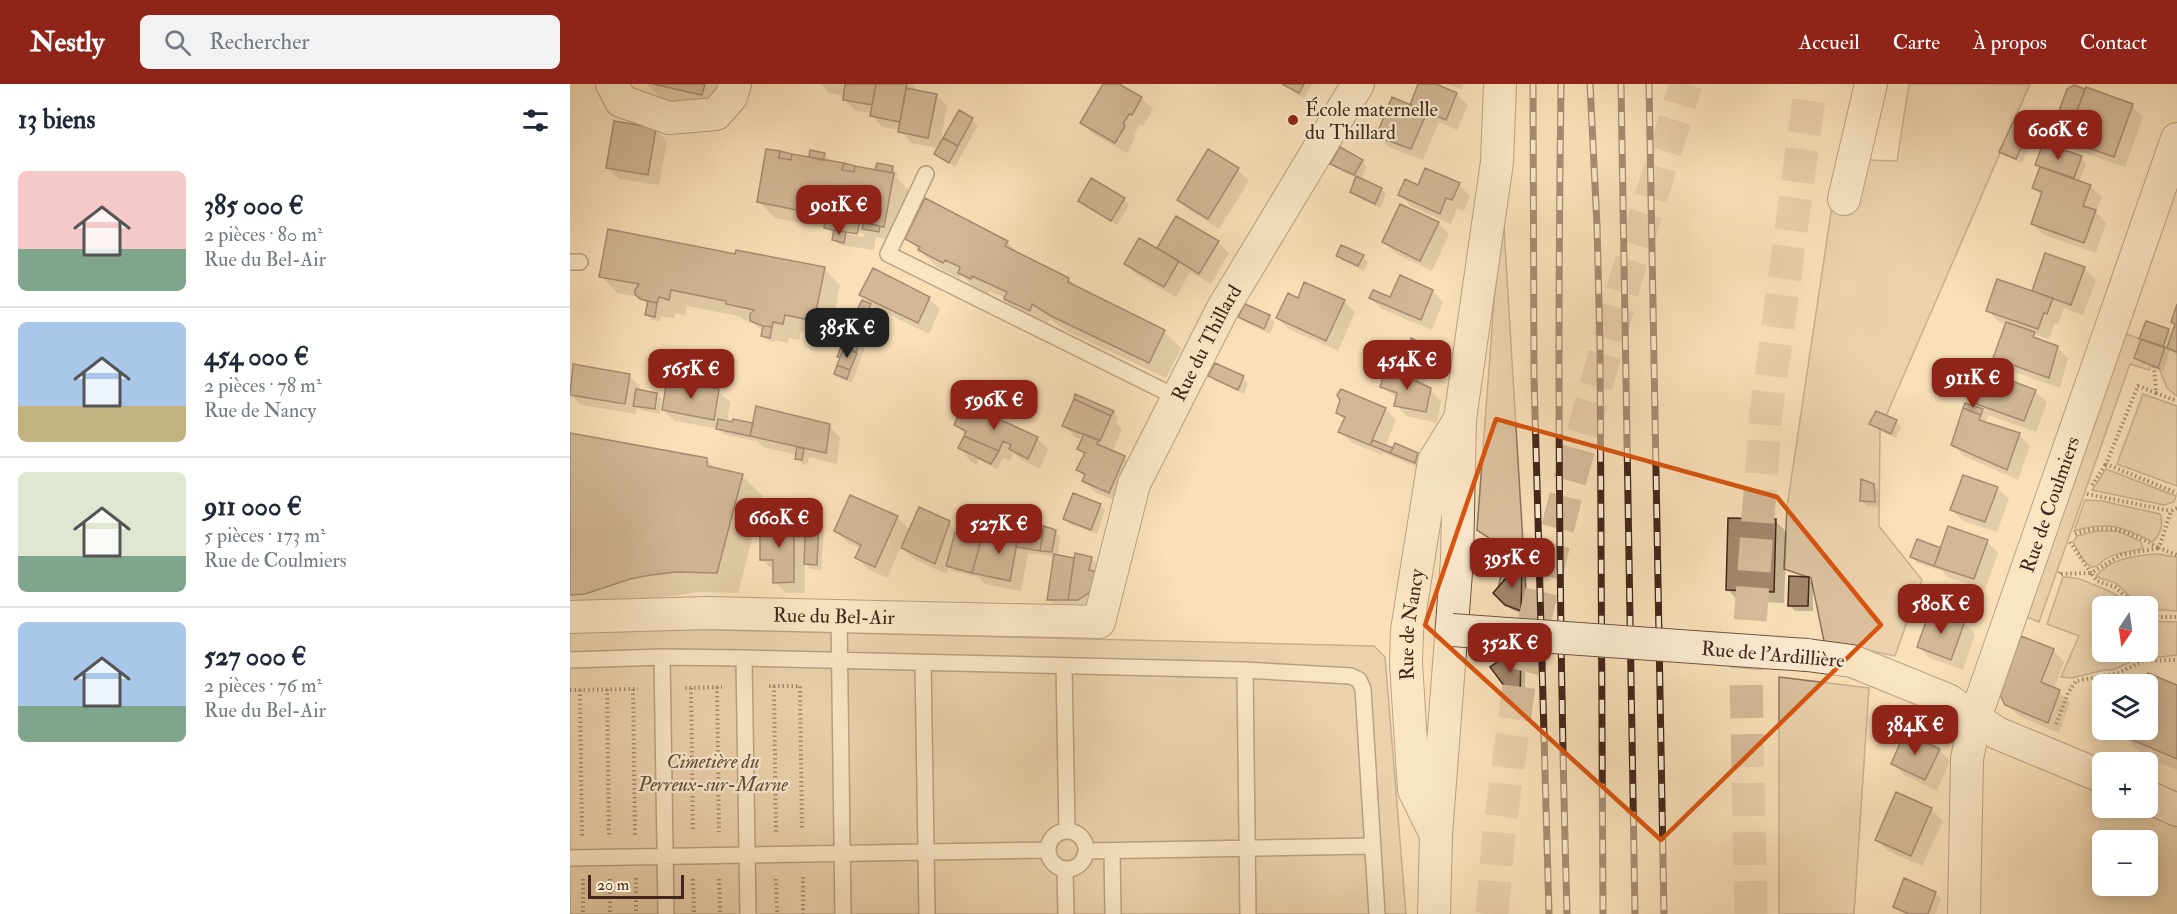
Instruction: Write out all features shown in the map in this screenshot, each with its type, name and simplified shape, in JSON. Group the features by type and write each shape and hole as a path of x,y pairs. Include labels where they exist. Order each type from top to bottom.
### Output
{"street":[{"path":"612,84 621,101 669,118 716,114 731,97 735,84"},
{"name":"Rue du Thillard","path":"1099,622 1134,484 1223,308 1358,84"},
{"name":"Rue de Nancy","path":"1434,914 1436,835 1457,559 1460,419 1497,162 1500,84"},
{"path":"1844,199 1871,84"},
{"name":"Rue de Coulmiers","path":"1964,914 1967,759 1976,718 2177,140"},
{"name":"Rue de Nancy","path":"1436,835 1414,790 1406,663 1407,630 1434,461 1460,419"},
{"name":"Rue du Bel-Air","path":"570,617 708,613 1099,622"},
{"name":"Rue de l'Ardillière","path":"1452,630 1807,655 1852,662 1948,700 1997,733 2092,772"},
{"path":"2158,801 2177,810"}],"lane":[{"path":"926,174 888,254 1176,397"},
{"path":"839,616 843,914"},
{"path":"662,657 666,914"},
{"path":"570,660 662,657 744,658 1341,674 1359,680 1363,689 1377,914"},
{"path":"744,658 748,914"},
{"path":"924,662 927,914"},
{"path":"1064,666 1067,831"},
{"path":"1245,670 1248,914"},
{"path":"1067,831 1083,839 1087,851 1080,865 1065,870 1052,864 1047,850 1053,837 1059,832 1067,831"},
{"path":"1087,851 1247,850 1372,846"},
{"path":"576,858 1047,850"},
{"path":"1112,851 1113,914"},
{"path":"1065,870 1066,914"}],"path":[{"path":"2154,366 2156,393"},
{"path":"2082,504 2086,493 2106,464 2138,386 2177,401"},
{"path":"2106,464 2177,493"},
{"path":"2086,493 2171,511 2177,508"},
{"path":"2159,548 2171,511"},
{"path":"2066,553 2074,525"},
{"path":"2070,536 2099,528 2119,529 2177,555"},
{"path":"2070,543 2097,581 2115,587 2125,596"},
{"path":"2063,564 2060,574 2091,573 2121,555 2159,548"},
{"path":"2158,617 2177,617"},
{"path":"2046,752 2068,693 2076,681 2118,672 2143,662 2177,660"},
{"path":"774,686 777,914"},
{"path":"800,686 803,914"},
{"path":"717,687 720,914"},
{"path":"691,688 694,914"},
{"path":"607,689 610,914"},
{"path":"633,689 636,914"},
{"path":"580,690 576,858 583,914"}],"highlighted area":[{"path":"1496,419 1777,497 1881,625 1661,840 1425,625"}],"green space":[{"path":"1909,84 2030,84 1880,430 1879,526 1922,580 1895,656 1824,641 1811,578 1784,569 1787,507 1839,159 1897,161"},
{"path":"1502,194 1527,610 1497,593 1507,550 1477,530"},
{"path":"2126,334 2177,352 2177,396 2167,388 2159,368 2151,365 2149,370 2130,364 2039,622 2027,617"},
{"path":"2143,394 2177,406 2177,486 2117,464"},
{"path":"2106,469 2176,496 2174,502 2164,505 2092,490"},
{"path":"2085,500 2102,501 2160,514 2162,521 2159,533 2152,542 2132,532 2114,527 2096,526 2074,531"},
{"path":"2096,531 2118,531 2140,541 2143,548 2113,555 2097,566 2091,567 2083,560 2073,542 2077,536"},
{"path":"2156,554 2177,557 2177,611 2158,610 2158,596 2129,596 2115,583 2096,576 2109,565 2132,557"},
{"path":"2063,577 2071,577 2103,588 2118,596 2092,596 2092,662 2131,662 2113,670 2072,678 2061,677 2079,636 2047,624"},
{"path":"2158,621 2177,622 2177,655 2158,657"},
{"name":"Cimetière du Perreux-sur-Marne","path":"676,629 1374,646 1385,657 1406,914 570,914 570,633"},
{"path":"1779,677 1869,688 1854,914 1779,914"}],"building":[{"path":"653,84 705,84 702,95"},
{"path":"845,84 876,84 872,105 843,100"},
{"path":"876,84 907,84 900,122 870,116"},
{"path":"1103,84 1119,84 1142,97 1132,115 1129,114 1123,124 1125,126 1115,143 1080,123"},
{"path":"1282,84 1304,84 1299,93"},
{"path":"1418,84 1436,84 1457,93 1446,120 1410,105"},
{"path":"2074,85 2085,89 2066,140 2050,135 2067,89"},
{"path":"2086,87 2133,104 2114,157 2066,140"},
{"path":"906,88 937,94 928,138 898,132"},
{"path":"1392,97 1427,112 1411,149 1376,136"},
{"path":"959,110 973,118 958,146 943,138"},
{"path":"614,121 656,128 648,175 606,168"},
{"path":"2013,122 2031,128 2016,159 1999,152"},
{"path":"943,138 958,146 949,163 934,154"},
{"path":"2043,143 2082,156 2074,178 2035,165"},
{"path":"1340,147 1363,160 1354,175 1330,164"},
{"path":"766,149 780,151 779,158 791,160 792,154 844,163 842,170 854,172 855,166 894,173 884,227 860,222 857,234 834,230 824,228 826,216 757,202"},
{"path":"1208,149 1239,168 1208,219 1177,200"},
{"path":"810,150 825,153 823,160 809,157"},
{"path":"780,151 792,154 791,160 779,158"},
{"path":"844,163 855,166 854,172 842,170"},
{"path":"877,163 893,166 892,173 875,170"},
{"path":"2040,167 2091,185 2083,206 2096,210 2084,243 2031,224 2042,192 2032,188"},
{"path":"1425,168 1460,183 1452,200 1446,198 1440,214 1398,195 1405,179 1418,185"},
{"path":"1356,176 1382,188 1375,204 1350,192"},
{"path":"1091,178 1125,198 1111,221 1078,201"},
{"path":"925,198 1008,241 1005,246 1069,278 1068,282 1165,330 1149,363 1051,316 1032,304 1030,311 1004,299 1007,292 972,276 971,279 958,273 960,267 945,260 943,263 918,250 920,247 905,239"},
{"path":"1400,204 1439,222 1420,261 1382,242"},
{"path":"1176,216 1219,241 1199,274 1157,248"},
{"path":"864,223 880,226 879,232 862,229"},
{"path":"608,229 735,254 736,250 825,267 814,321 785,315 783,324 773,322 772,327 763,326 750,321 750,314 754,310 726,304 726,301 671,290 669,300 659,297 657,303 640,299 635,294 639,284 599,277"},
{"path":"834,230 846,232 844,243 832,240"},
{"path":"1139,238 1179,261 1164,287 1124,264"},
{"path":"1341,245 1364,255 1358,266 1336,256"},
{"path":"2045,253 2085,267 2071,305 2032,291"},
{"path":"873,268 930,297 918,323 859,295"},
{"path":"1400,275 1433,290 1421,320 1369,298 1373,290 1390,297"},
{"path":"1997,279 2053,298 2038,329 1986,311"},
{"path":"1304,282 1345,300 1326,341 1276,318 1288,293 1298,298"},
{"path":"862,300 871,304 859,331 849,327"},
{"path":"648,301 657,303 655,317 645,315"},
{"path":"1245,304 1270,315 1264,329 1238,317"},
{"path":"2177,304 2177,352 2167,348 2175,324 2171,322"},
{"path":"2146,321 2169,329 2163,347 2139,339"},
{"path":"2006,322 2035,332 2033,337 2058,346 2049,378 1993,358"},
{"path":"763,326 772,327 770,338 761,336"},
{"path":"847,332 861,338 856,352 844,348 840,357 837,357"},
{"path":"1411,338 1431,347 1417,382 1397,373"},
{"path":"2141,339 2165,347 2158,368 2134,358"},
{"path":"844,348 857,353 850,370 837,365"},
{"path":"1215,363 1244,376 1238,390 1208,376"},
{"path":"573,364 630,374 625,404 570,395"},
{"path":"837,365 850,370 847,379 834,374"},
{"path":"1386,368 1431,388 1426,412 1394,406 1397,393 1380,387"},
{"path":"1988,372 2036,390 2024,421 1976,404"},
{"path":"667,380 719,389 714,420 662,410"},
{"path":"636,389 657,393 655,409 633,406"},
{"path":"1341,389 1386,408 1370,445 1338,432 1345,417 1336,413 1340,400 1337,395"},
{"path":"1075,394 1114,411 1111,416 1074,399"},
{"path":"1074,399 1111,416 1100,441 1062,426"},
{"path":"964,403 1038,437 1028,459 1009,449 1011,445 1003,441 999,451 964,436 966,431 954,425"},
{"path":"1965,403 1983,409 1981,415 1963,408"},
{"path":"756,406 830,424 826,453 750,436"},
{"path":"1963,408 1981,415 1979,420 2020,433 2007,470 1951,445"},
{"path":"1876,411 1897,420 1891,434 1869,424"},
{"path":"718,419 753,423 750,436 716,429"},
{"path":"570,433 707,458 707,466 743,474 717,573 676,572 651,575 630,579 585,594 570,595"},
{"path":"1084,434 1099,440 1097,444 1125,456 1109,493 1082,481 1085,474 1076,470 1085,453 1077,449"},
{"path":"964,436 999,451 991,464 958,448"},
{"path":"1373,440 1393,448 1390,453 1370,445"},
{"path":"1395,443 1418,453 1415,463 1390,453"},
{"path":"797,447 804,449 802,460 795,459"},
{"path":"1963,475 1998,487 1985,522 1950,510"},
{"path":"1861,479 1874,484 1875,502 1860,501"},
{"path":"1073,493 1101,504 1091,530 1063,519"},
{"path":"850,495 898,516 875,567 855,558 861,545 834,531"},
{"path":"919,507 950,521 935,564 901,548"},
{"path":"1017,509 1023,511 1010,581 972,573 981,540 1003,546 1014,525"},
{"path":"806,514 819,518 817,565 804,564"},
{"path":"1728,518 1776,519 1774,592 1726,590"},
{"path":"1021,519 1044,526 1040,551 1016,547"},
{"path":"760,521 794,521 794,582 773,583 773,560 760,560"},
{"path":"1044,526 1056,530 1052,552 1040,551"},
{"path":"1948,526 1988,540 1974,579 1934,566"},
{"path":"955,533 981,540 972,573 946,566"},
{"path":"1917,539 1941,548 1934,566 1910,557"},
{"path":"1075,553 1092,557 1089,570 1096,572 1090,592 1078,600 1068,600"},
{"path":"1054,554 1074,558 1068,600 1047,600"},
{"path":"1521,561 1521,611 1505,605 1493,593"},
{"path":"1789,576 1809,577 1808,606 1788,606"},
{"path":"1930,610 1965,621 1951,660 1917,647"},
{"path":"2021,636 2054,649 2041,682 2060,690 2048,723 2005,705 2000,695"},
{"path":"1521,652 1520,698 1517,703 1490,667 1503,658"},
{"path":"2158,677 2177,685 2177,759 2133,740 2158,740"},
{"path":"1905,732 1940,749 1925,780 1891,764"},
{"path":"1896,792 1932,808 1911,856 1875,840"},
{"path":"1904,878 1936,892 1928,914 1909,914 1893,907"}],"tunnel":[{"path":"1492,914 1499,832 1520,678 1567,491 1624,285 1686,84"},
{"path":"1751,914 1746,675 1766,413 1811,84"}],"railway":[{"path":"1533,84 1534,377 1549,914"},
{"path":"1561,84 1560,499 1567,914"},
{"path":"1590,84 1600,346 1603,914"},
{"path":"1621,84 1635,914"},
{"path":"1649,84 1664,914"}],"place":[{"name":"École maternelle du Thillard","path":"1293,120"}]}
